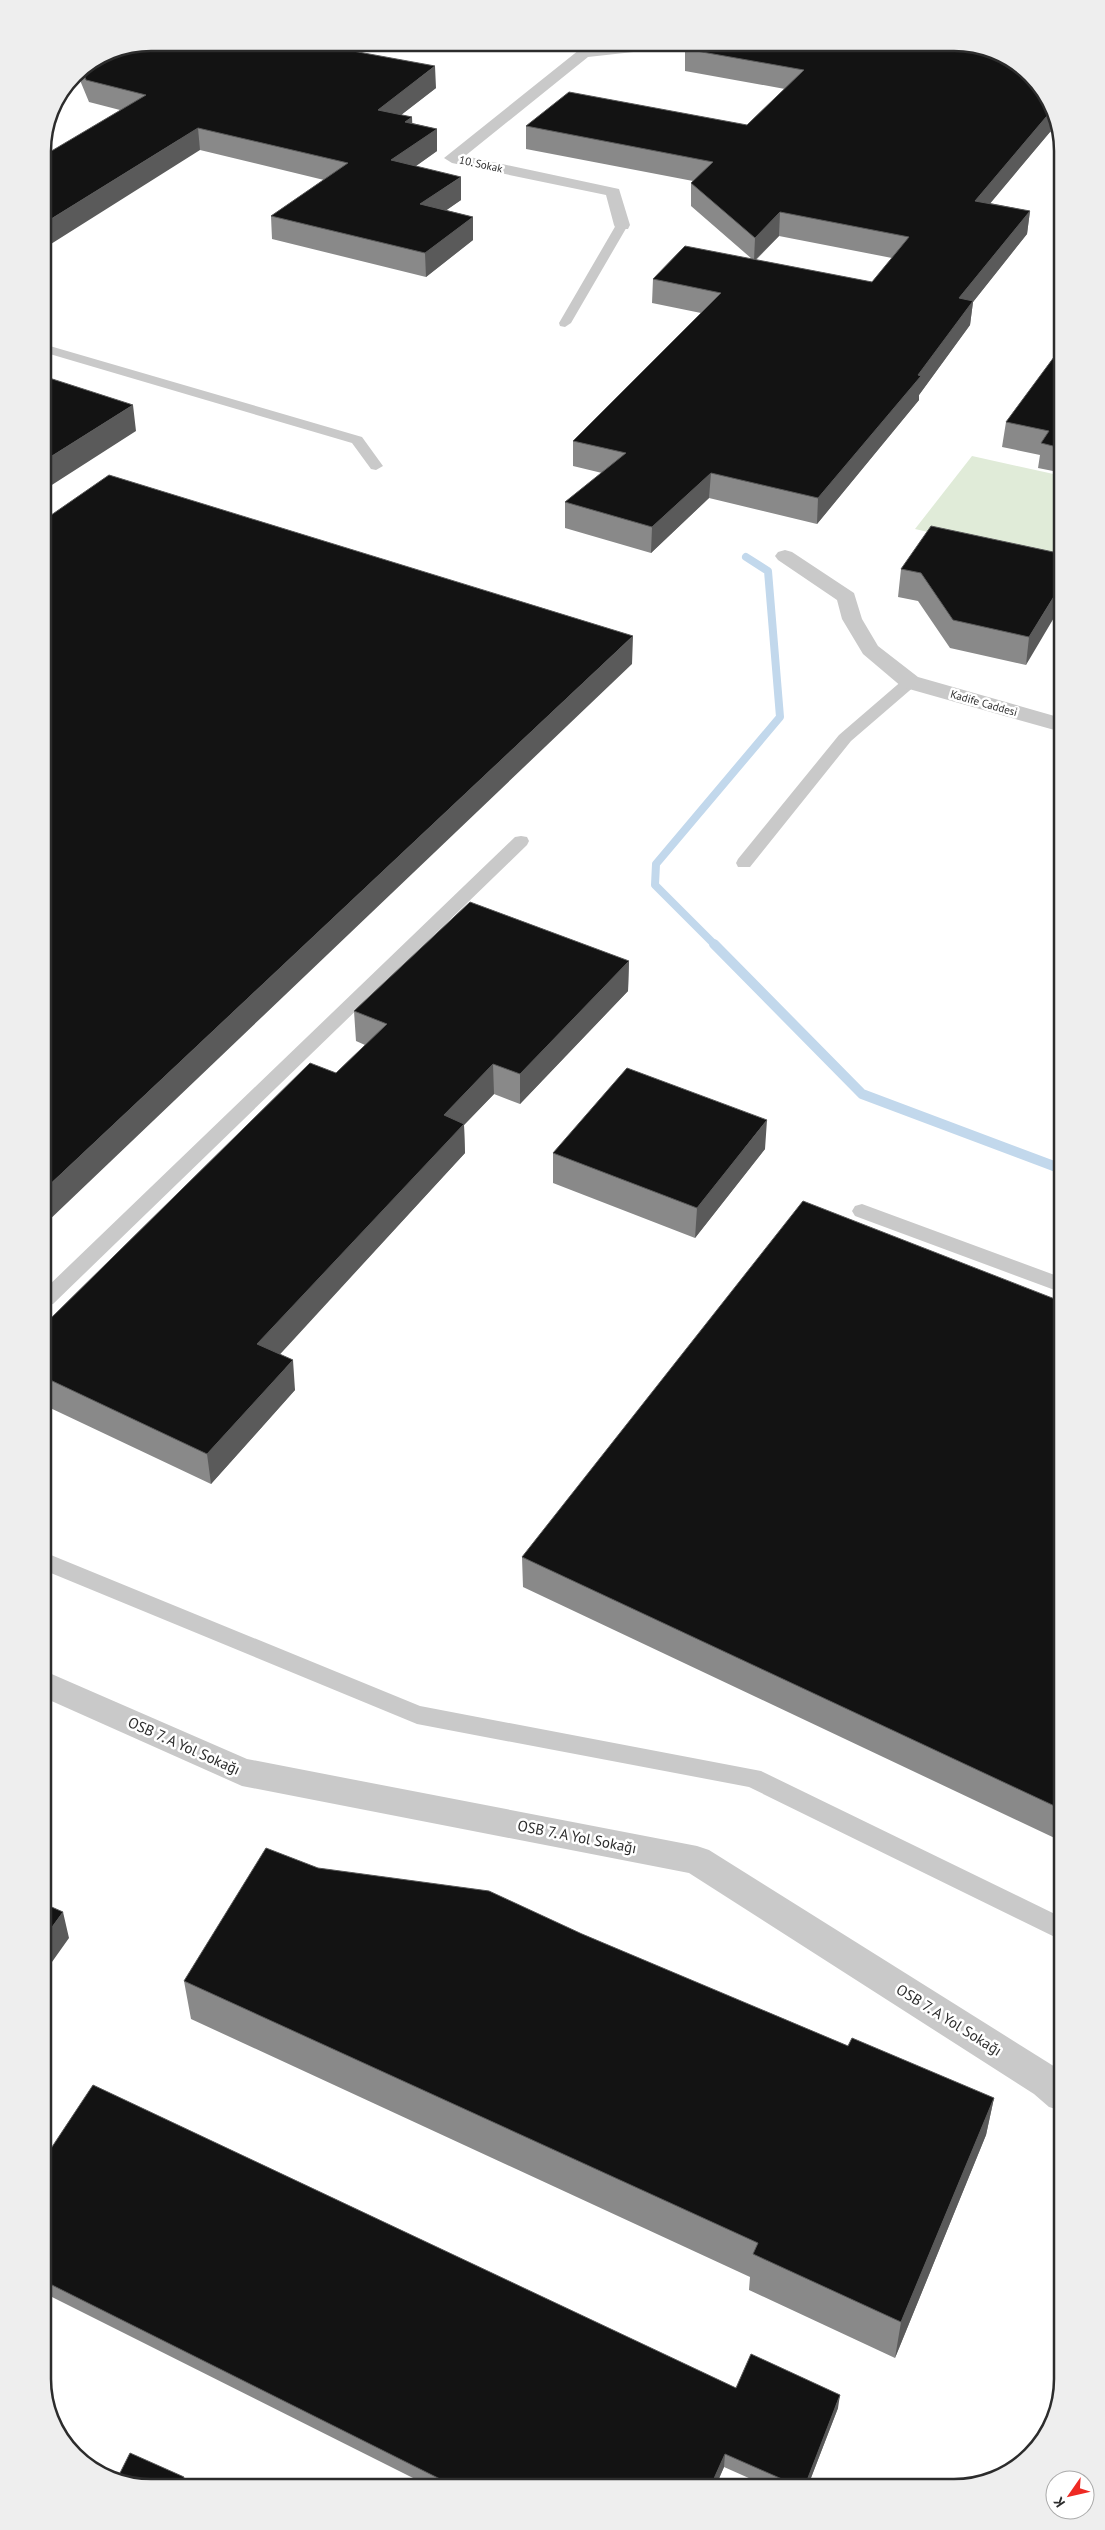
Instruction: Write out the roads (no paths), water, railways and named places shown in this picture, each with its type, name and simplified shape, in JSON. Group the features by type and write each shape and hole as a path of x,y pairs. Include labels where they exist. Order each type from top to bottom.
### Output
{"street":[{"name":"10. Sokak","path":"603,51 584,53 452,158 613,192 622,225"},
{"path":"785,556 847,597 852,619 870,650 910,682"},
{"name":"Kadife Caddesi","path":"910,682 1054,723"},
{"name":"OSB 7. A Yol Sokağı","path":"51,1687 242,1772 697,1860 1054,2088"}],"lane":[{"path":"565,323 622,225"},
{"path":"51,350 358,440 376,466"},
{"path":"744,863 845,738 910,682"},
{"path":"51,1294 520,841"},
{"path":"862,1211 1054,1283"},
{"path":"51,1564 417,1715 753,1778 1054,1926"}],"waterway":[{"path":"714,944 655,885 656,864 780,717 768,571 746,557"},
{"path":"714,944 862,1094 1054,1166"}]}
